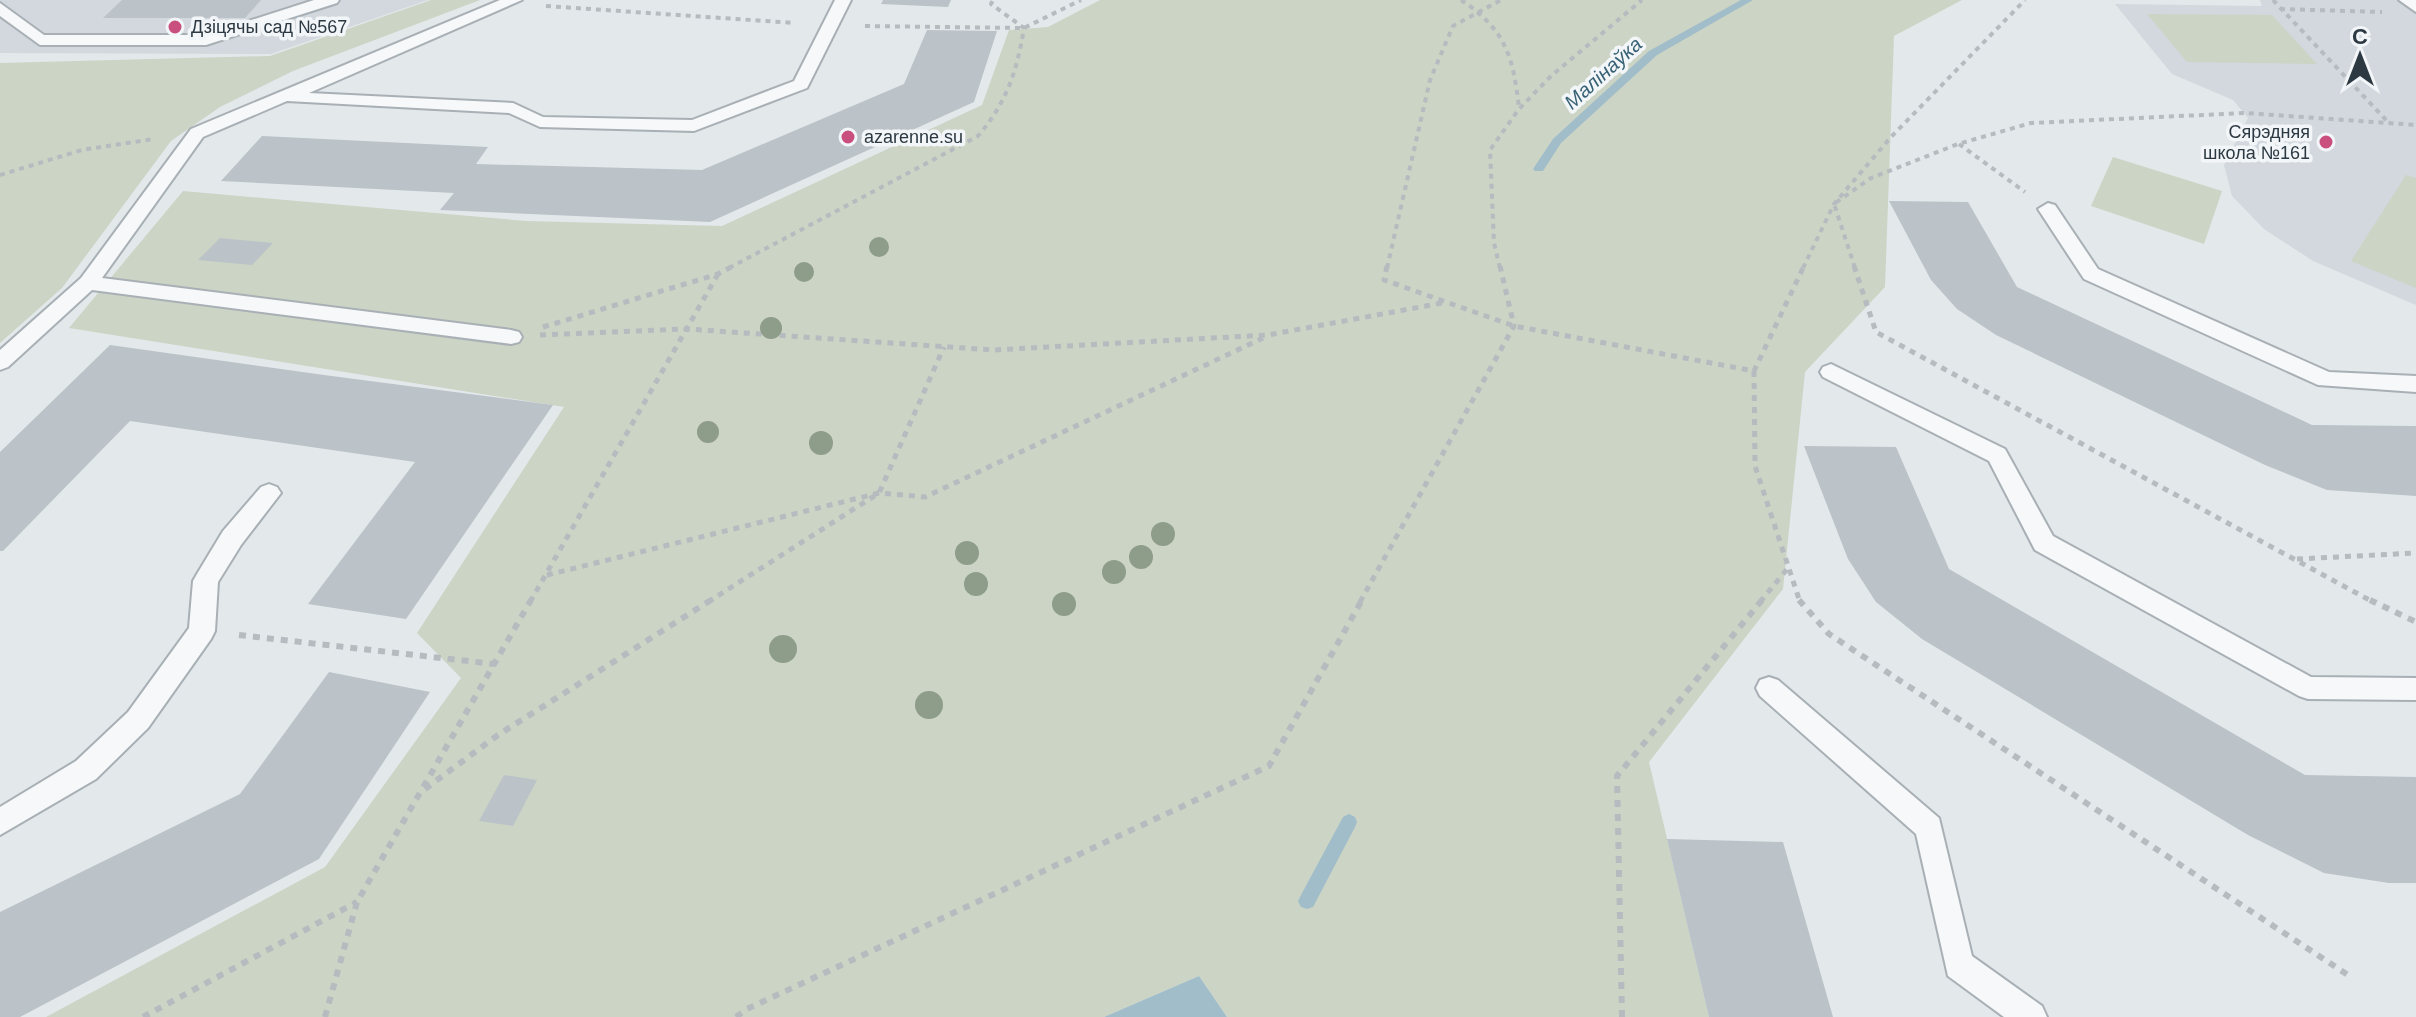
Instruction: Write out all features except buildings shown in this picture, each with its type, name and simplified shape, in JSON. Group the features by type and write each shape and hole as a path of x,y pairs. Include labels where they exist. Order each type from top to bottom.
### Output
{"lane":[{"path":"0,8 40,40 206,40 331,0"},
{"path":"281,96 513,108 540,122 694,126 801,84 843,0"},
{"path":"2407,0 2416,7"},
{"path":"0,362 88,283 197,133 512,2"},
{"path":"2048,209 2091,274 2326,380 2416,384"},
{"path":"88,283 511,337"},
{"path":"1831,372 1997,455 2044,543 2308,688 2416,689"},
{"path":"0,822 86,770 138,720 202,631 206,581 232,538 269,493"},
{"path":"1769,688 1929,827 1959,965 2031,1017"}],"path":[{"path":"993,0 991,4 1024,28"},
{"path":"512,2 832,25 1024,28 1081,0"},
{"path":"1461,0 1480,12 1503,36 1514,63 1519,109"},
{"path":"1501,0 1453,26 1430,80 1384,280 1514,326 1754,371"},
{"path":"736,1017 762,1002 1269,766 1514,326 1494,243 1490,150 1519,109 1551,76 1642,0"},
{"path":"2025,0 1891,137 1834,204 1754,371 1755,466 1788,567 1800,602 1829,634 2351,977"},
{"path":"2273,0 2389,123"},
{"path":"2279,9 2385,12"},
{"path":"511,337 718,274 978,136 1002,109 1015,80 1024,28"},
{"path":"1834,204 1871,178 1958,144 2031,123 2245,113 2416,125"},
{"path":"0,175 82,150 197,133"},
{"path":"1958,144 2048,209"},
{"path":"1834,204 1876,332 2413,622 2416,613"},
{"path":"325,1017 357,902 718,274"},
{"path":"511,337 687,329 993,350 1268,335 1445,302"},
{"path":"545,575 879,493 925,497 1268,335"},
{"path":"421,792 498,735 879,493 945,346"},
{"path":"2294,559 2416,553"},
{"path":"1622,1017 1617,776 1788,567"},
{"path":"202,631 494,664"},
{"path":"143,1017 357,902"}],"shaded area":[{"name":"Дзіцячы сад №567","path":"0,0 428,0 271,54 0,53"},
{"name":"Сярэдняя школа №161","path":"2260,0 2416,0 2416,305 2313,261 2264,229 2232,196 2224,165 2248,118 2233,100 2172,74 2115,4 2262,6"}],"green space":[{"path":"431,0 480,0 293,71 220,107 171,141 62,288 0,343 0,63 270,56"},
{"path":"1100,0 1962,0 1894,36 1885,287 1805,372 1783,589 1649,762 1709,1017 1227,1017 1199,976 1104,1017 46,1017 325,867 461,678 417,633 564,407 69,328 183,191 526,221 722,226 982,105 1009,30 1048,27"},
{"path":"2147,14 2272,15 2317,64 2187,62"},
{"path":"2113,157 2222,191 2204,244 2091,206"},
{"path":"2406,175 2416,178 2416,288 2351,261"}],"water":[{"path":"1199,976 1227,1017 1104,1017"}],"waterway":[{"name":"Малінаўка","path":"1539,169 1557,141 1653,53 1748,0"},
{"name":"Малінаўка","path":"1307,901 1349,822"}],"place":[{"name":"Дзіцячы сад №567","path":"175,27"},
{"name":"azarenne.su","path":"848,137"},
{"name":"Сярэдняя школа №161","path":"2326,142"}]}
